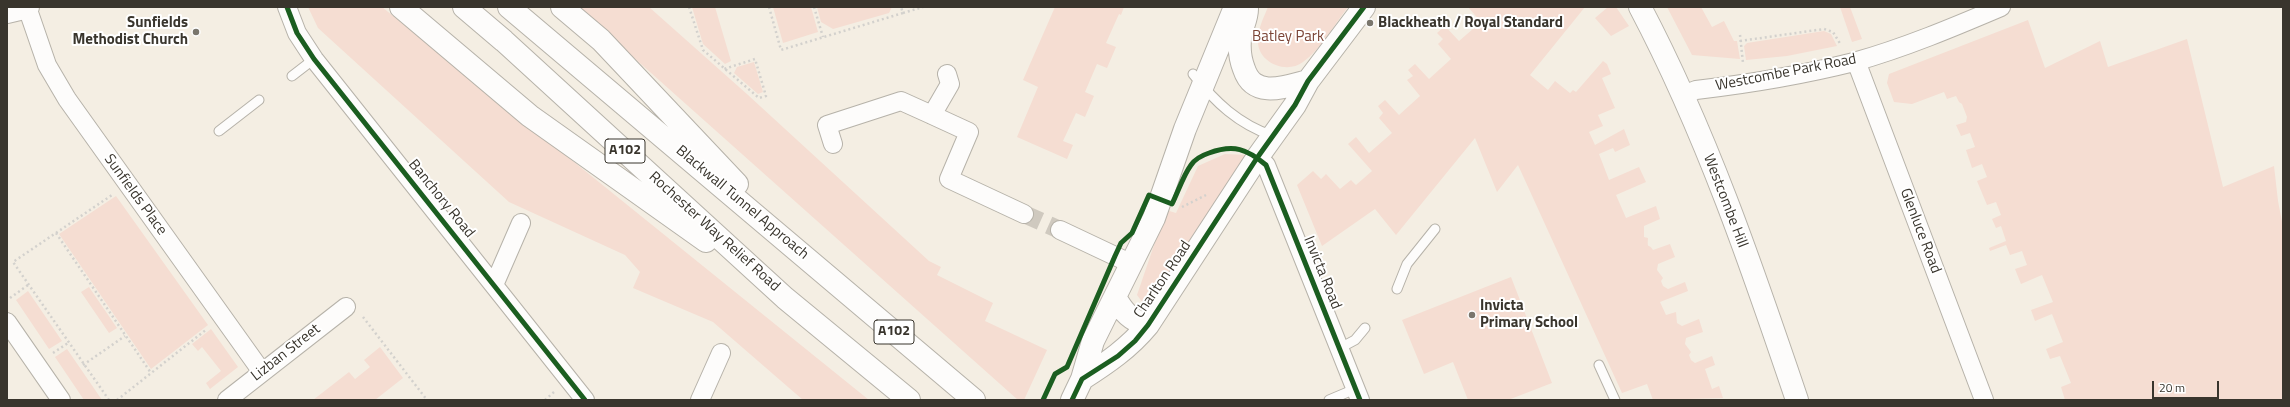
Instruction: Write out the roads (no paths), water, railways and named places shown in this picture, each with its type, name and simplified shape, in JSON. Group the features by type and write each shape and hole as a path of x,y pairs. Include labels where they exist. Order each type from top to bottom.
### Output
{"main road":[{"path":"7,12 28,7"},
{"path":"401,7 530,116 785,298"},
{"name":"Rochester Way Relief Road","path":"464,7 785,298"},
{"name":"Blackwall Tunnel Approach","path":"509,7 974,400"},
{"path":"562,7 601,40 813,264"},
{"name":"Charlton Road","path":"1072,400 1082,380 1093,341 1154,218 1167,202 1198,81 1238,7"},
{"path":"1247,7 1247,18 1240,37 1240,53 1246,75 1256,86 1269,89 1308,81"},
{"name":"Charlton Road","path":"1082,380 1118,356 1135,341 1148,326 1258,158 1295,105 1308,81 1364,7"},
{"name":"Westcombe Hill","path":"1640,7 1683,95 1727,204 1797,400"},
{"path":"1115,297 1128,316 1138,323 1148,326"},
{"name":"A102","path":"785,298 909,400"}],"street":[{"name":"Sunfields Place","path":"28,7 47,65 67,99 262,372"},
{"name":"Banchory Road","path":"287,7 297,33 314,59 585,400"},
{"name":"Westcombe Park Road","path":"1683,95 1696,90 1813,72 1856,61 1915,41 2001,7"},
{"name":"Glenluce Road","path":"1856,61 1984,400"},
{"path":"932,115 950,84 947,74"},
{"path":"833,144 827,125 902,101 969,132 949,178 1024,214"},
{"name":"Invicta Road","path":"1258,158 1266,165 1357,394"},
{"path":"494,284 521,223"},
{"path":"1060,230 1132,264"},
{"name":"Lizban Street","path":"226,400 262,372 354,311"},
{"path":"7,322 61,400"},
{"path":"700,400 721,353"}],"lane":[{"path":"292,76 314,59"},
{"path":"1198,81 1220,106 1235,118 1273,136"},
{"path":"220,130 260,100"},
{"path":"1397,289 1406,264 1435,229"},
{"path":"1340,348 1355,340 1365,328"},
{"path":"1599,365 1616,400"},
{"path":"1329,400 1357,394"}],"tunnel":[{"path":"1024,214 1060,230"}],"place":[{"name":"Blackheath / Royal Standard","path":"1370,23"},
{"name":"Sunfields Methodist Church","path":"196,32"},
{"name":"Invicta Primary School","path":"1472,315"}],"park label":[{"name":"Batley Park","path":"1288,37"}]}
